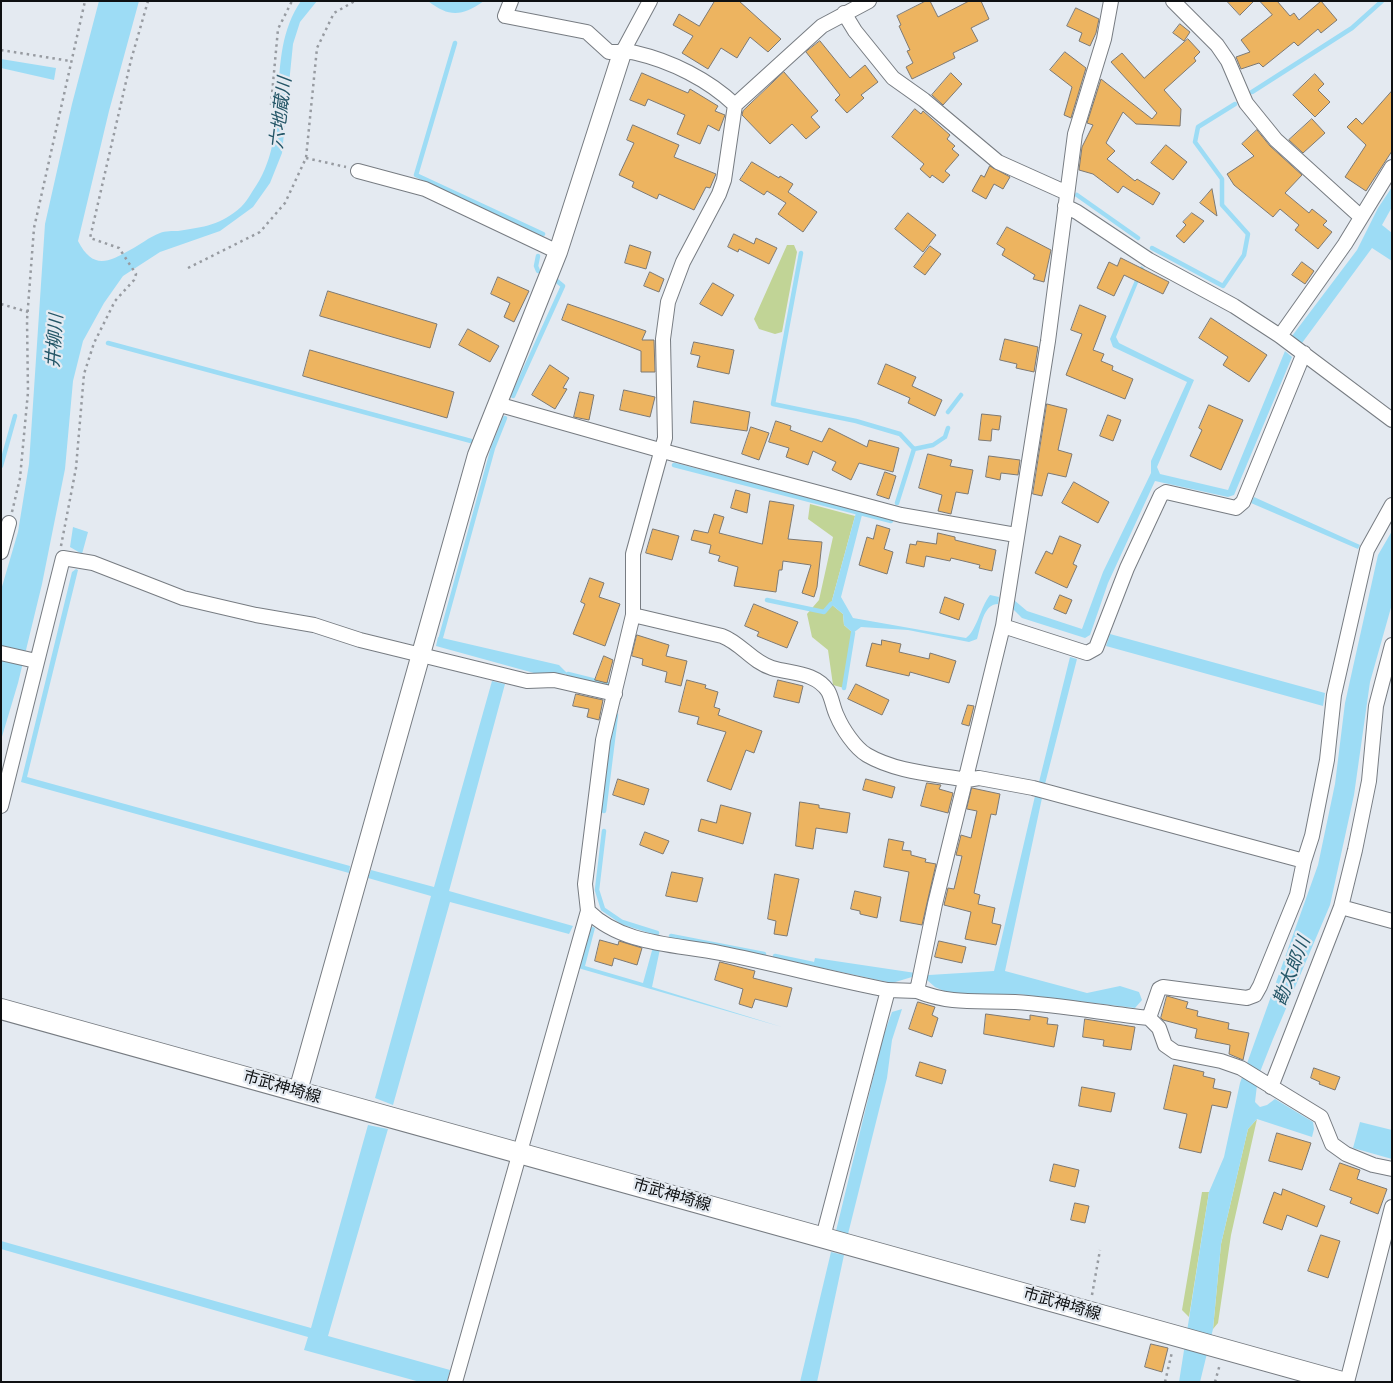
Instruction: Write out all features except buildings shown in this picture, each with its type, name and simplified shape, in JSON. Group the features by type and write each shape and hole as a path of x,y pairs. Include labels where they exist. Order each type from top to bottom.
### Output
{"main road":[{"name":"市武神埼線","path":"1,1009 1342,1382"}],"street":[{"path":"511,1 505,16 587,32 609,52 634,52 680,68 725,95 735,105"},
{"path":"298,1091 477,455 558,252 622,53 650,1"},
{"path":"455,1382 518,1152 588,911 585,884 603,740 632,615 634,554 663,451 663,339 668,302 683,262 719,194 724,180 735,105 822,26 869,1"},
{"path":"920,980 935,904 967,780 1003,626 1048,341 1075,134 1104,39 1111,1"},
{"path":"1172,1 1217,45 1228,61 1246,103 1276,140 1362,217"},
{"path":"844,13 855,31 893,78 924,100 998,162 1066,200 1077,212 1149,260 1234,306 1280,336 1392,420"},
{"path":"1280,336 1345,244 1392,167"},
{"path":"358,170 425,189 558,252"},
{"path":"1003,626 1086,653 1096,648 1127,568 1161,495 1166,492 1236,508 1242,502 1304,353"},
{"path":"497,404 902,515 1016,535"},
{"path":"1149,1018 1156,994 1163,987 1248,998 1255,995 1297,895 1304,861 1312,836 1327,760 1334,695 1367,550 1392,505"},
{"path":"1,552 9,523"},
{"path":"1,806 63,558 93,563 183,598 256,615 314,625 360,640 526,681 554,680 615,694"},
{"path":"632,615 734,640 757,661 771,668 807,675 821,684 828,692 837,717 858,749 866,755 889,765 967,780 979,778 1033,788 1304,861"},
{"path":"1266,1084 1341,907 1369,781 1376,706 1392,645"},
{"path":"1,653 36,661"},
{"path":"1341,907 1392,921"},
{"path":"588,911 599,922 636,938 720,953 888,990 920,980"},
{"path":"920,980 936,999 957,1002 1015,1002 1149,1018 1159,1028 1165,1046 1175,1052 1221,1061 1241,1068 1320,1117 1332,1144 1346,1154 1373,1165 1392,1169"},
{"path":"823,1237 888,990"},
{"path":"1347,1382 1392,1206"}],"path":[{"path":"9,523 20,478 28,392 28,312 34,228 85,1"},
{"path":"63,558 60,544 76,468 84,374 94,343 115,301 134,280 136,274 120,248 90,238 131,60 148,1"},
{"path":"271,105 278,29 292,1"},
{"path":"188,268 260,232 284,203 306,158 317,48 334,13 354,1"},
{"path":"1,50 70,61"},
{"path":"306,158 358,170"},
{"path":"1,304 28,312"},
{"path":"1089,1311 1100,1250"},
{"path":"1165,1382 1176,1336"}],"green space":[{"path":"787,245 794,245 797,252 782,332 775,334 759,329 754,319"},
{"path":"810,504 855,516 831,604 843,614 844,625 853,633 844,688 833,685 828,650 812,637 807,614 819,600 833,537 808,519"},
{"path":"1257,1119 1231,1235 1218,1323 1213,1329 1221,1244 1248,1129"},
{"path":"1202,1192 1209,1192 1189,1317 1182,1310"}],"water":[{"path":"99,1 139,1 109,111 78,241 89,256 100,261 121,255 160,233 212,224 234,213 244,204 265,169 272,146 283,46 289,23 301,1 317,1 300,22 293,44 282,153 270,183 253,207 220,231 160,252 123,276 104,303 83,341 73,381 65,469 42,584 18,683 1,740 1,590 18,532 29,464 45,224 72,104"},
{"path":"428,1 484,1 469,10 456,13 443,10"},
{"path":"1,59 56,68 54,80 1,68"},
{"path":"1392,187 1392,207 1382,225 1392,233 1392,261 1372,248 1302,343 1292,336 1357,250 1378,208"},
{"path":"1141,266 1144,268 1116,337 1119,343 1194,380 1157,467 1160,474 1228,490 1285,351 1292,357 1234,495 1228,497 1155,481 1108,583 1090,635 1085,638 1022,618 1012,608 1014,600 1027,611 1082,629 1103,572 1151,473 1151,461 1187,382 1113,347 1110,339"},
{"path":"1254,497 1360,545 1358,549 1251,503"},
{"path":"857,509 863,511 841,597 853,618 966,638 973,630 990,595 999,597 998,604 993,605 986,612 977,639 969,642 908,630 861,627 853,633 844,625 843,614 831,604"},
{"path":"73,527 88,532 82,554 70,547"},
{"name":"勘太郎川","path":"1392,531 1392,604 1370,682 1354,795 1330,905 1258,1077 1255,1102 1260,1107 1267,1105 1275,1099 1313,1122 1312,1137 1257,1119 1248,1129 1221,1244 1213,1329 1200,1382 1179,1382 1209,1192 1224,1157 1240,1083 1318,865 1335,784 1345,703 1378,555"},
{"path":"76,569 78,570 27,777 350,866 349,873 21,782 72,572"},
{"path":"1110,634 1325,693 1323,706 1106,646"},
{"path":"438,637 559,665 568,674 534,673 436,646"},
{"path":"1070,657 1077,659 1045,784 1039,782"},
{"path":"492,681 505,684 449,891 573,926 569,934 450,902 393,1105 375,1098 431,896 368,878 371,870 434,887"},
{"path":"1035,796 1042,798 1005,971 1087,993 1120,986 1139,992 1142,1000 1135,1008 1018,994 953,995 935,987 927,980 912,977 892,983 813,966 815,958 929,975 994,971"},
{"path":"591,926 595,928 585,966 643,983 653,947 660,949 652,987 782,1027 578,968"},
{"path":"902,1009 892,1040 887,1078 848,1234 836,1231 883,1037 892,1012"},
{"path":"1360,1122 1392,1130 1392,1159 1353,1148"},
{"path":"368,1125 388,1129 328,1336 450,1370 447,1382 420,1382 304,1350 308,1337 1,1249 1,1241 311,1328"},
{"path":"831,1252 844,1255 817,1382 800,1382"}],"waterway":[{"path":"1252,92 1352,28 1382,1"},
{"path":"455,43 416,175 543,234"},
{"path":"1152,248 1223,286 1244,255 1248,234 1222,205 1222,179 1195,142 1198,127 1235,104"},
{"path":"1077,195 1138,238"},
{"path":"801,253 773,404 856,421 900,434 914,449"},
{"path":"538,256 536,266 538,271"},
{"path":"513,396 563,286 557,281"},
{"path":"108,343 471,441"},
{"path":"948,412 961,395"},
{"path":"1,466 15,416"},
{"path":"441,637 493,448 505,418"},
{"path":"897,503 914,449 933,445 945,437 948,428"},
{"path":"674,465 891,521"},
{"path":"767,600 824,612 831,604"},
{"path":"844,688 853,633"},
{"path":"568,674 608,684"},
{"path":"604,811 616,715"},
{"path":"604,831 597,890 603,909 622,922 657,933"},
{"path":"671,936 764,954"},
{"path":"775,956 813,964"}],"water label":[{"name":"六地蔵川","path":"281,113"},
{"name":"井柳川","path":"55,341"}]}
